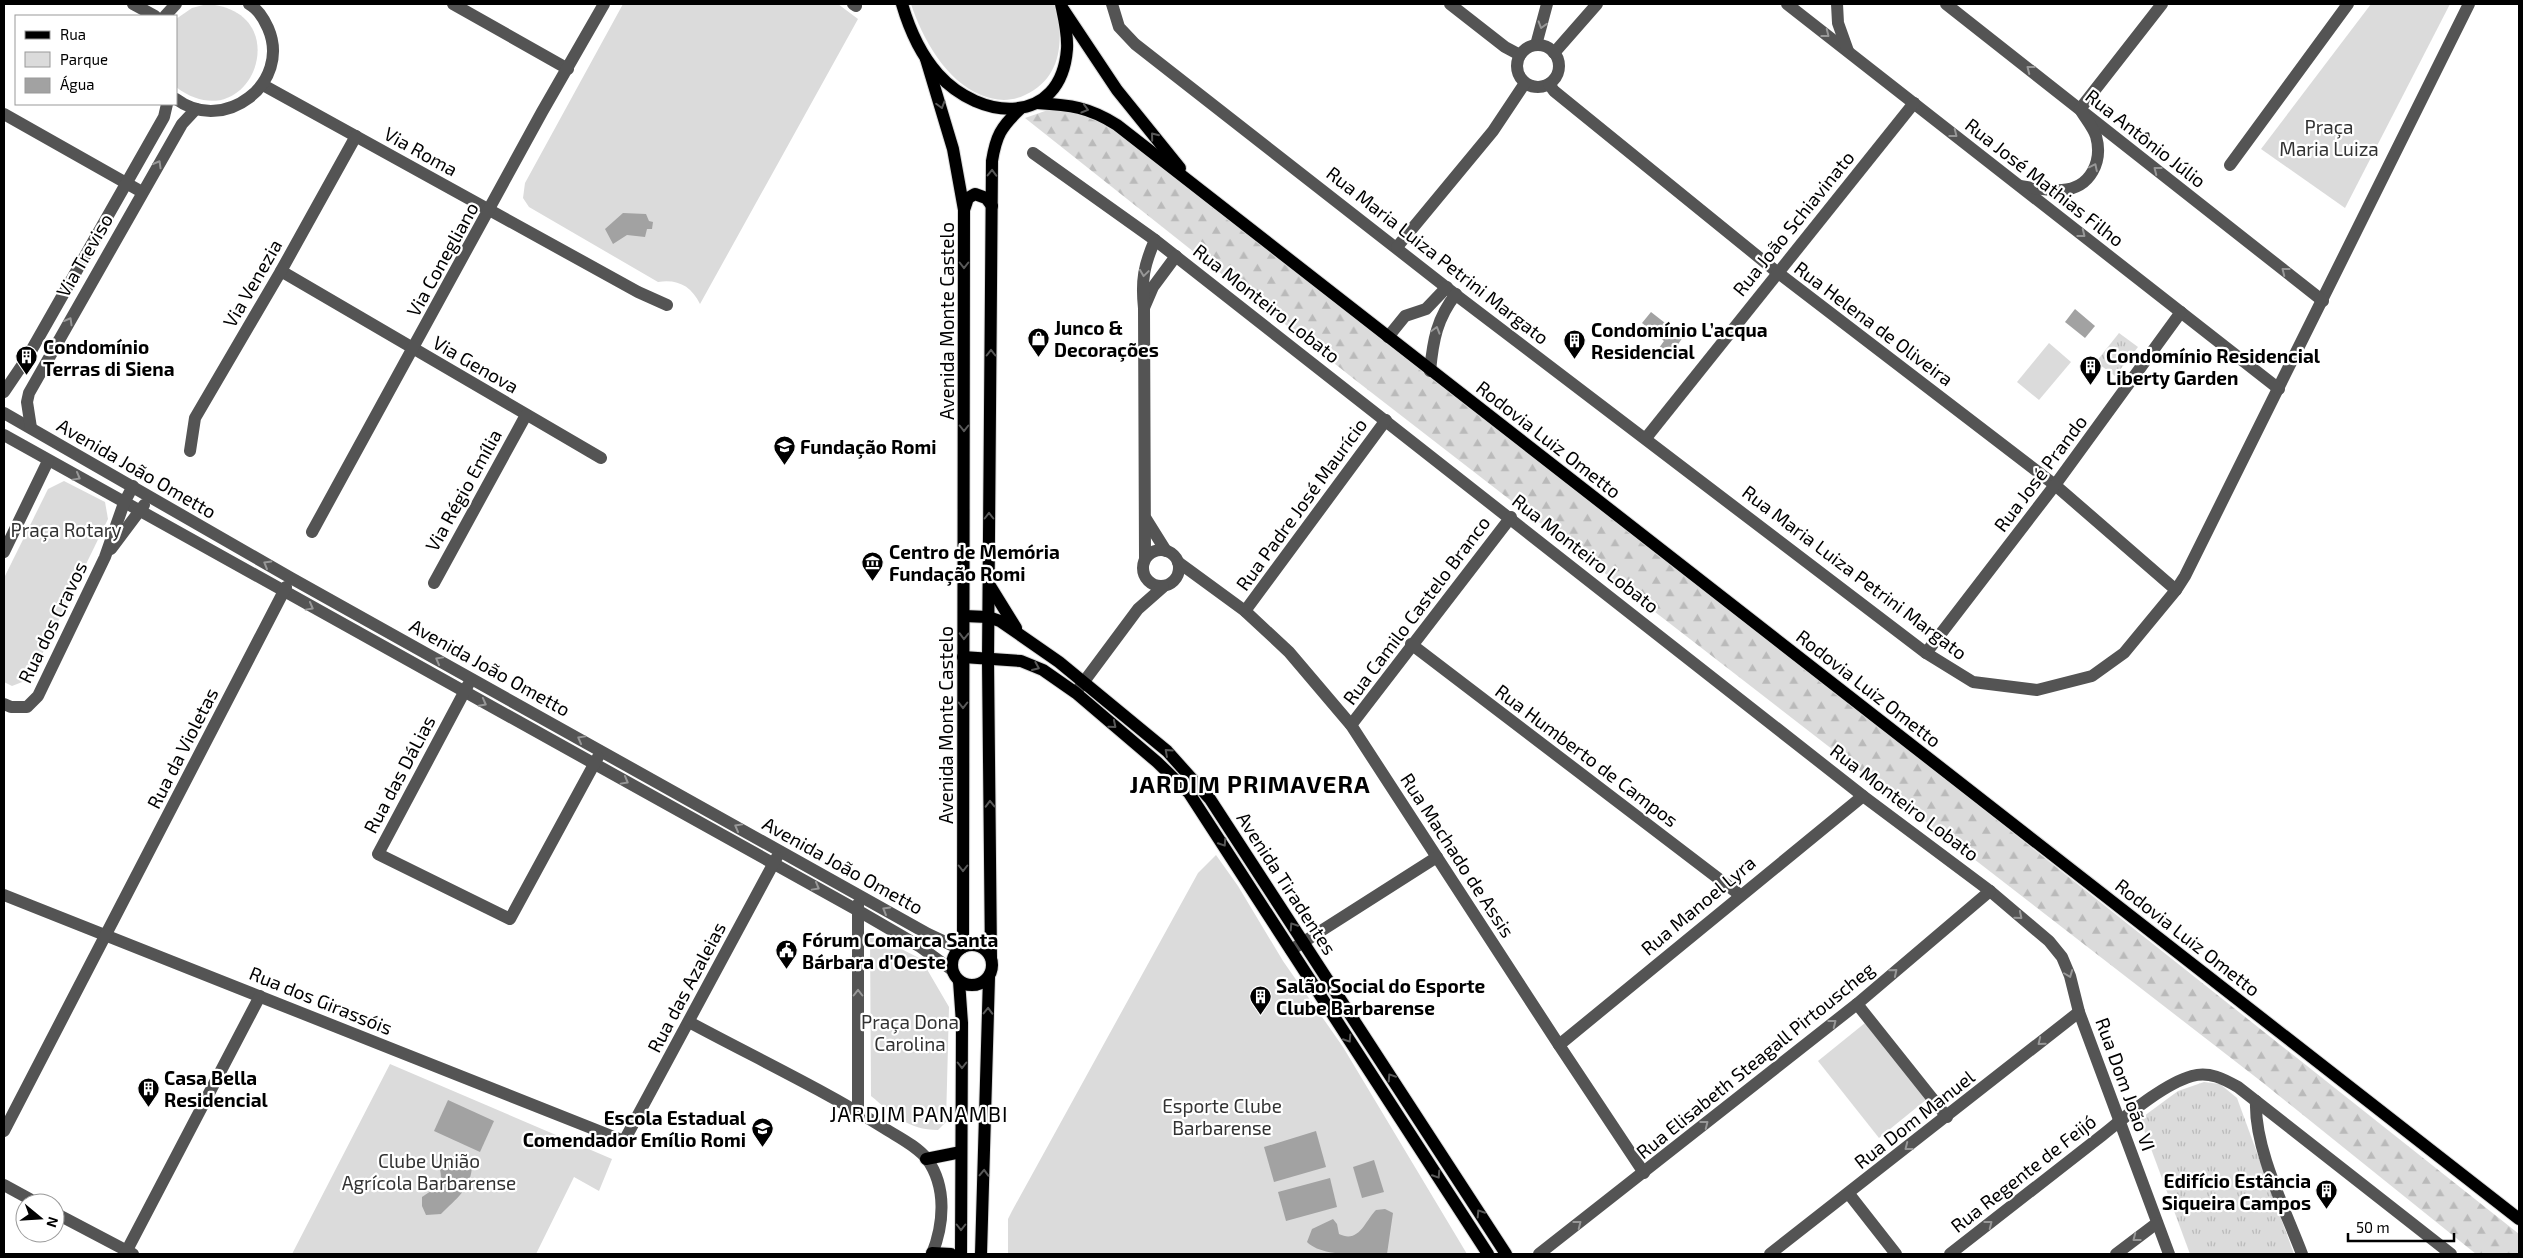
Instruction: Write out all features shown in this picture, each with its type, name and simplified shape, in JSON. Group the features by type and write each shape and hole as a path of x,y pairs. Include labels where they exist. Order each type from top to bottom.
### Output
{"main road":[{"path":"897,4 904,9 926,59 939,75 956,90 973,101 997,109 1019,110"},
{"path":"956,976 972,986 984,982 992,971 988,617 994,146 1002,125 1019,110 1037,103 1054,85 1064,64 1067,48 1062,5"},
{"name":"Rodovia Luiz Ometto","path":"1062,5 1117,90 1196,187"},
{"name":"Avenida Monte Castelo","path":"926,59 953,149 964,210 962,948"},
{"name":"Rodovia Luiz Ometto","path":"1037,103 1082,107 1098,113 1196,187 2519,1219"},
{"path":"964,210 968,198 975,194 986,198 992,206"},
{"path":"989,584 1004,612 1024,638"},
{"path":"964,616 988,617"},
{"name":"Avenida Tiradentes","path":"988,617 1000,621 1084,682 1167,752 1196,781 1210,799 1506,1254"},
{"name":"Avenida Tiradentes","path":"963,657 1021,661 1033,664 1076,693 1189,792 1488,1254"},
{"path":"962,1254 962,1023 953,958 962,948 976,945 988,952 991,958"},
{"path":"981,1254 989,977"},
{"path":"926,1159 961,1152"},
{"path":"932,1254 951,1254"}],"street":[{"path":"133,4 153,15"},
{"path":"166,15 176,4"},
{"path":"178,99 196,109 211,111 233,107 253,96 263,85 270,69 273,52 271,35 264,19 249,4"},
{"path":"453,4 568,69"},
{"name":"Via Conegliano","path":"312,532 604,4"},
{"path":"1450,4 1505,47 1520,55"},
{"path":"1536,45 1547,4"},
{"path":"1554,54 1597,4"},
{"name":"Rua José Mathias Filho","path":"1788,4 2279,389"},
{"path":"1837,4 1838,23 1848,51"},
{"name":"Rua Antônio Júlio","path":"1946,4 2323,301"},
{"path":"2020,186 2064,190 2086,180 2094,170 2099,155 2095,135 2080,109 2162,4"},
{"name":"Rua Maria Luiza Petrini Margato","path":"1112,6 1118,27 1126,36 1398,246 1451,290 1926,654 1972,682 2037,690 2092,676 2124,654 2176,590 2279,389 2470,4"},
{"path":"2230,164 2345,5"},
{"path":"1536,45 1549,48 1554,54 1558,66 1558,73 1549,84 1537,87 1525,83 1521,79 1517,67 1520,55 1536,45"},
{"path":"1398,246 1493,131 1525,83"},
{"name":"Rua Helena de Oliveira","path":"1549,84 1554,91 1777,272 2055,485 2176,590"},
{"name":"Via Roma","path":"263,85 638,292 667,305"},
{"name":"Rua João Schiavinato","path":"1646,438 1914,103"},
{"name":"Via Treviso","path":"4,392 27,358 164,118 167,105"},
{"name":"Via Treviso","path":"31,428 27,402 29,393 142,192 182,124 196,109"},
{"path":"4,114 142,192"},
{"name":"Via Venezia","path":"190,451 195,418 281,271 356,136"},
{"name":"Rua Monteiro Lobato","path":"1033,153 1176,256 1863,796 1990,891 2049,941 2062,957 2070,976 2079,1012"},
{"path":"1155,240 1144,266 1142,290 1144,308 1146,519 1145,558 1142,570 1147,581 1152,585 1163,587"},
{"path":"1144,308 1154,287 1176,256"},
{"name":"Via Genova","path":"281,271 601,458"},
{"path":"1388,337 1406,316 1426,309 1451,290"},
{"path":"1430,371 1436,327 1451,290"},
{"name":"Rua José Prando","path":"1926,654 2055,485 2181,312"},
{"name":"Avenida João Ometto","path":"4,413 290,578 781,850 926,933 962,948"},
{"name":"Via Régio Emília","path":"434,583 526,415"},
{"name":"Rua Padre José Maurício","path":"1245,611 1386,420"},
{"name":"Avenida João Ometto","path":"4,435 140,513 857,910 919,946 956,976"},
{"path":"4,552 48,461"},
{"name":"Rua dos Cravos","path":"4,704 11,708 27,707 38,696 105,557 132,486"},
{"name":"Rua dos Cravos","path":"105,557 140,513 149,496"},
{"name":"Rua Camilo Castelo Branco","path":"1351,725 1411,644 1510,517"},
{"path":"1076,693 1138,609 1163,587 1175,580 1179,572 1178,562 1166,550 1146,519"},
{"path":"1145,558 1154,551 1166,550"},
{"name":"Rua Machado de Assis","path":"1178,562 1245,611 1289,652 1351,725 1559,1046 1644,1173"},
{"name":"Rua da Violetas","path":"4,1131 290,578"},
{"path":"1175,580 1209,584"},
{"path":"1138,609 1147,581"},
{"name":"Rua Humberto de Campos","path":"1411,644 1740,895"},
{"name":"Rua das DáLias","path":"471,678 378,854 510,919 601,751"},
{"name":"Rua Manoel Lyra","path":"1559,1046 1740,895 1863,796"},
{"name":"Rua das Azaleias","path":"624,1141 781,850"},
{"path":"1291,950 1437,857"},
{"name":"Rua Elisabeth Steagall Pirtouscheg","path":"1539,1254 1857,1004 1990,891"},
{"path":"858,893 858,1112"},
{"name":"Rua dos Girassóis","path":"4,894 624,1141"},
{"path":"65,1218 128,1253 260,996"},
{"path":"1857,1004 1947,1117"},
{"name":"Rua Dom Manuel","path":"1770,1254 2079,1012"},
{"name":"Rua Dom João VI","path":"2079,1012 2169,1254"},
{"path":"689,1022 858,1112 914,1147 926,1159 935,1174 942,1210 940,1231 932,1254"},
{"name":"Rua Regente de Feijó","path":"1950,1254 2120,1122 2173,1084 2192,1076 2206,1074 2222,1078 2256,1101 2438,1249 2451,1254"},
{"path":"2256,1101 2255,1115 2261,1145 2302,1254"},
{"path":"4,1186 18,1193"},
{"path":"1849,1194 1896,1254"},
{"path":"2116,1254 2157,1223"}],"green space":[{"path":"207,4 235,12 252,28 258,48 254,69 243,87 225,99 202,100 178,88 178,18 192,8"},
{"path":"623,4 838,4 858,19 700,304 688,288 683,285 665,281 658,282 529,207 523,198 525,183"},
{"path":"911,4 1054,4 1059,31 1058,56 1047,79 1037,88 1014,99 992,99 968,88 946,69 922,31"},
{"name":"Praça Maria Luiza","path":"2371,4 2450,4 2345,208 2261,149"},
{"path":"1048,110 1066,111 1082,115 1114,128 1791,657 2519,1234 2519,1254 2476,1254 2262,1082 1354,379 1025,118"},
{"path":"2119,333 2138,347 2115,376 2096,362"},
{"path":"2049,343 2071,362 2039,400 2017,382"},
{"name":"Praça Rotary","path":"64,481 105,502 108,519 30,679 12,686 4,682 4,578 48,489"},
{"name":"Esporte Clube Barbarense","path":"1216,855 1238,886 1283,961 1343,1047 1467,1254 1008,1254 1008,1219 1012,1211 1198,873"},
{"name":"Praça Dona Carolina","path":"870,933 921,959 949,1007 946,1122 938,1130 918,1127 901,1120 871,1096"},
{"path":"1865,1023 1927,1099 1879,1138 1818,1061"},
{"name":"Clube União Agrícola Barbarense","path":"390,1064 612,1159 599,1191 574,1177 536,1254 292,1254"},
{"path":"2204,1082 2220,1084 2237,1098 2294,1254 2190,1254 2140,1119 2178,1091"}],"water":[{"path":"623,213 646,214 649,221 653,222 652,229 647,229 645,237 627,235 613,244 605,229"},
{"path":"2075,309 2095,326 2085,338 2065,322"},
{"path":"1651,312 1683,337 1670,356 1659,348 1664,341 1642,323"},
{"path":"448,1100 494,1121 480,1152 434,1131"},
{"path":"1316,1131 1326,1167 1274,1182 1264,1147"},
{"path":"449,1156 462,1156 472,1164 469,1180 462,1192 441,1214 426,1215 422,1206 422,1197 440,1182 441,1173 437,1160"},
{"path":"1374,1160 1384,1192 1362,1198 1353,1167"},
{"path":"1330,1178 1337,1207 1286,1221 1278,1192"},
{"path":"1385,1209 1393,1213 1387,1254 1333,1253 1323,1251 1307,1242 1312,1229 1333,1219 1337,1224 1339,1234 1352,1236 1357,1234 1376,1210"}],"place":[{"name":"Junco & Decorações","path":"1038,357"},
{"name":"Condomínio L’acqua Residencial","path":"1575,359"},
{"name":"Condomínio Terras di Siena","path":"27,376"},
{"name":"Condomínio Residencial Liberty Garden","path":"2090,385"},
{"name":"Fundação Romi","path":"784,465"},
{"name":"Centro de Memória Fundação Romi","path":"873,581"},
{"name":"Fórum Comarca Santa Bárbara d'Oeste","path":"786,969"},
{"name":"Salão Social do Esporte Clube Barbarense","path":"1260,1015"},
{"name":"Casa Bella Residencial","path":"148,1107"},
{"name":"Escola Estadual Comendador Emílio Romi","path":"762,1147"},
{"name":"Edifício Estância Siqueira Campos","path":"2327,1210"}],"district":[{"name":"JARDIM PRIMAVERA","path":"1250,783"},
{"name":"JARDIM PANAMBI","path":"919,1113"}]}
